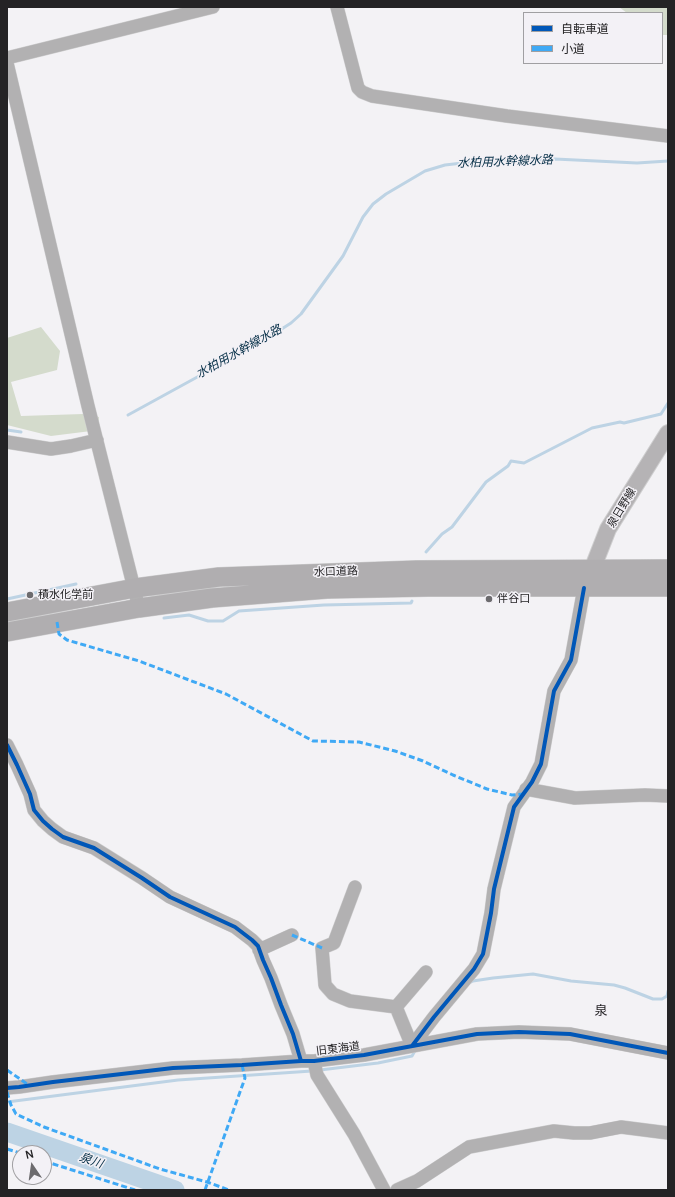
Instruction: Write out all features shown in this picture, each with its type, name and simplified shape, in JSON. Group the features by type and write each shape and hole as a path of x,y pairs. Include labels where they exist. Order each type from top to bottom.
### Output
{"highway":[{"name":"水口道路","path":"7,612 135,588 219,577 315,572 417,570 593,568 668,569"},
{"name":"水口道路","path":"7,632 139,608 212,598 327,590 428,587 668,587"}],"main road":[{"name":"泉日野線","path":"584,588 608,529 668,433"}],"street":[{"path":"7,58 213,7"},
{"path":"338,7 358,88 362,92 372,96 507,116 668,136"},
{"path":"7,63 88,406 139,608"},
{"path":"7,442 51,449 97,440"},
{"path":"412,1046 474,969 483,954 494,889 514,807 532,782 542,764 554,691 571,660 584,588"},
{"path":"7,745 30,794 34,810 52,830 64,837 94,848 107,855 170,898 236,927 258,946 294,1034 301,1061"},
{"path":"526,789 575,798 645,795 668,796"},
{"path":"355,887 334,943 322,948 325,985 333,994 350,1001 396,1007"},
{"path":"259,950 292,935"},
{"path":"396,1007 426,972"},
{"path":"396,1007 412,1046"},
{"name":"旧東海道","path":"7,1088 19,1088 53,1082 173,1068 301,1061 316,1067 364,1055 476,1034 527,1032 570,1034 668,1053"},
{"path":"316,1067 384,1190"},
{"path":"396,1190 417,1181 469,1147 554,1131 590,1133 621,1127 668,1133"}],"green space":[{"path":"619,7 668,7 668,35 663,35 663,12 626,12"},
{"path":"41,327 60,351 57,370 11,382 21,416 83,414 99,417 99,430 51,436 7,425 7,338"}],"waterway":[{"name":"水柏用水幹線水路","path":"128,415 263,341 291,323 301,314 343,256 363,217 373,204 386,194 425,171 445,165 489,160 555,159 637,163 668,161"},
{"path":"426,552 442,534 452,527 486,482 508,466 511,461 524,463 592,428 620,422 624,423 661,414 668,403"},
{"name":"水柏用水幹線水路","path":"7,430 21,432"},
{"path":"7,599 76,584"},
{"path":"164,618 189,615 208,621 223,621 239,611 324,605 411,603 412,601"},
{"path":"469,983 493,978 533,974 571,981 614,985 653,999 662,999 667,996 668,991"},
{"path":"320,1070 378,1063 412,1056 416,1049"},
{"path":"7,1102 178,1080 312,1071"},
{"name":"泉川","path":"7,1132 175,1190"}],"marked path":[{"path":"57,622 59,634 67,640 139,661 226,694 313,741 359,742 395,751 423,761 487,789 512,795 523,794"},
{"path":"292,935 322,948"},
{"path":"205,1190 245,1078 242,1065"},
{"path":"7,1070 30,1086"},
{"path":"7,1092 11,1105 16,1114 44,1127 160,1169 207,1182 229,1190"},
{"path":"7,1149 12,1151"},
{"path":"52,1164 135,1190"}],"cycle path":[{"path":"412,1046 474,969 483,954 494,889 514,807 532,782 541,764 554,691 571,660 584,588"},
{"path":"7,745 30,794 34,810 52,829 63,837 94,848 170,897 235,927 258,946 293,1034 301,1061"},
{"path":"7,1088 173,1068 314,1061 364,1055 477,1034 519,1032 570,1034 668,1053"}],"place":[{"name":"積水化学前","path":"30,595"},
{"name":"伴谷口","path":"489,599"}],"district":[{"name":"泉","path":"601,1011"}]}
